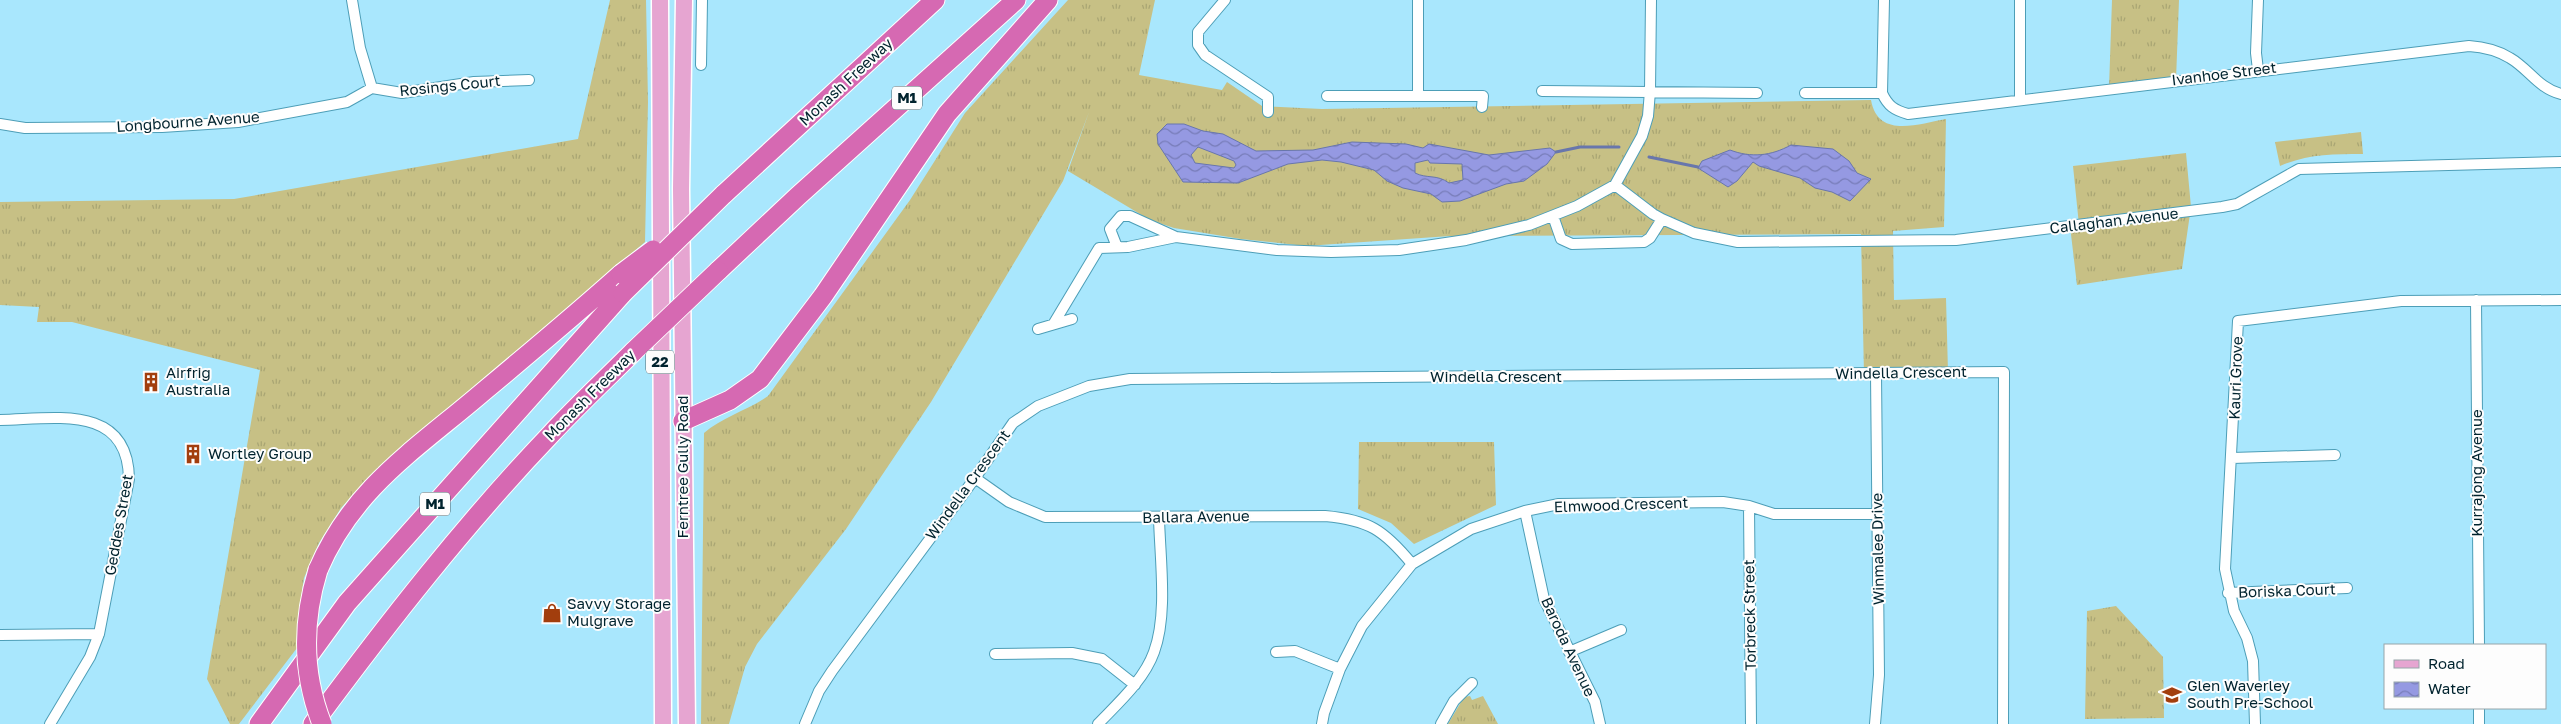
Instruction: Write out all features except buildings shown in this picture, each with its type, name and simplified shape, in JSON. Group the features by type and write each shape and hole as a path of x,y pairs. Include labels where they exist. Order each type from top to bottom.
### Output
{"highway":[{"name":"Monash Freeway","path":"259,724 347,603 623,294 723,196 935,0"},
{"name":"Monash Freeway","path":"314,724 354,669 468,526 550,434 634,351 798,196 1016,0"},
{"path":"683,421 730,400 760,379 823,296 947,114 1048,0"},
{"path":"322,724 310,686 306,647 309,602 318,570 327,549 346,517 377,482 621,274 723,196"}],"main road":[{"name":"Ferntree Gully Road","path":"660,0 663,724"},
{"name":"Ferntree Gully Road","path":"684,0 681,189 687,724"}],"street":[{"path":"352,0 360,48 372,88"},
{"path":"701,65 702,0"},
{"path":"1224,0 1198,32 1198,45 1204,55 1268,97 1268,112"},
{"path":"1418,0 1418,95"},
{"path":"1054,323 1110,229 1122,216 1130,216 1176,237 1277,250 1331,252 1399,250 1466,240 1529,225 1577,206 1615,184 1642,136 1648,116 1650,91 1652,0"},
{"path":"1805,93 1882,92 1884,0"},
{"path":"2020,0 2020,100"},
{"path":"2258,0 2256,53 2258,70"},
{"name":"Ivanhoe Street","path":"1882,92 1886,103 1894,110 1908,114 2258,70 2469,46 2487,48 2512,59 2548,90 2561,94"},
{"name":"Rosings Court","path":"372,88 402,93 474,82 529,80"},
{"name":"Longbourne Avenue","path":"0,124 25,128 132,127 238,122 348,102 372,88"},
{"path":"1542,92 1650,91 1757,93"},
{"path":"1327,96 1483,96 1482,107"},
{"name":"Callaghan Avenue","path":"1615,184 1662,219 1694,233 1738,242 1956,240 2237,204 2299,168 2561,162"},
{"path":"1553,216 1561,239 1572,244 1644,242 1650,238 1662,219"},
{"path":"1110,229 1117,247"},
{"path":"1099,248 1128,247 1176,237"},
{"name":"Kurrajong Avenue","path":"2476,300 2479,644"},
{"name":"Kauri Grove","path":"2255,724 2253,661 2247,638 2234,612 2228,593 2225,570 2238,321 2401,301 2561,300"},
{"path":"1038,329 1072,319"},
{"name":"Windella Crescent","path":"804,724 829,676 975,478 1013,423 1038,406 1089,386 1130,379 2004,372 2003,724"},
{"name":"Winmalee Drive","path":"1875,724 1879,675 1876,374"},
{"name":"Geddes Street","path":"0,420 80,419 96,422 108,430 120,442 129,462 129,479 99,634 90,656 50,724"},
{"path":"2232,458 2335,455"},
{"name":"Ballara Avenue","path":"975,478 1009,502 1045,517 1325,516 1354,519 1389,538 1412,564"},
{"name":"Elmwood Crescent","path":"1322,724 1324,713 1340,669 1362,626 1412,564 1471,529 1525,511 1559,504 1723,502 1749,506 1774,514 1877,514"},
{"name":"Torbreck Street","path":"1749,506 1751,724"},
{"name":"Baroda Avenue","path":"1525,511 1544,599 1595,702 1600,724"},
{"path":"1098,724 1134,685 1154,653 1161,621 1159,518"},
{"name":"Boriska Court","path":"2228,593 2347,588"},
{"path":"1569,652 1620,630"},
{"path":"0,634 99,634"},
{"path":"1276,652 1295,651 1340,669"},
{"path":"995,654 1072,653 1102,659 1134,685"},
{"path":"1441,724 1454,701 1472,683"},
{"path":"2479,709 2479,724"}],"green space":[{"path":"610,0 646,0 648,102 645,242 362,485 341,508 319,543 304,578 298,618 297,648 239,724 230,724 207,679 260,370 72,322 37,322 39,307 0,305 0,202 234,199 578,139"},
{"path":"1068,0 1155,0 1139,75 1222,90 1227,82 1262,106 1322,109 1871,100 1875,112 1882,120 1890,124 1901,126 1946,119 1944,227 1893,231 1894,300 1946,298 1948,372 1864,375 1861,234 1450,236 1306,246 1241,239 1174,228 1150,220 1068,171 1089,112 1063,181 931,402 846,529 757,644 745,667 729,724 701,724 704,433 719,422 768,396 910,200 965,113"},
{"path":"2112,0 2179,0 2176,80 2109,88"},
{"path":"2361,132 2363,154 2310,157 2280,166 2275,142"},
{"path":"2186,153 2191,207 2182,269 2077,285 2070,226 2079,225 2073,166"},
{"path":"1359,442 1494,442 1496,505 1414,544 1391,523 1358,509"},
{"path":"2116,606 2163,657 2164,718 2085,719 2087,611"},
{"path":"1470,696 1472,700 1483,696 1498,724 1448,724 1464,697"}],"water":[{"path":"1167,124 1184,124 1203,131 1223,134 1256,151 1313,150 1352,142 1406,144 1423,148 1429,144 1489,155 1550,148 1556,152 1547,164 1524,181 1506,184 1460,201 1442,202 1431,194 1403,188 1387,181 1374,170 1341,162 1322,160 1288,164 1238,183 1183,182 1158,144 1157,134","holes":["1198,147 1234,161 1236,165 1234,168 1195,163 1191,155","1428,160 1430,163 1462,164 1463,180 1449,183 1440,178 1415,173 1415,163"]},
{"path":"1791,145 1833,149 1849,161 1857,173 1871,179 1850,201 1832,192 1815,188 1800,178 1759,166 1753,162 1737,181 1728,187 1698,168 1702,161 1730,150 1738,153 1761,155 1776,152"}],"waterway":[{"path":"1556,152 1580,147 1619,147"},
{"path":"1649,157 1698,167"}],"place":[{"name":"Airfrig Australia","path":"151,382"},
{"name":"Wortley Group","path":"193,454"},
{"name":"Savvy Storage Mulgrave","path":"552,613"},
{"name":"Glen Waverley South Pre-School","path":"2172,695"}]}
